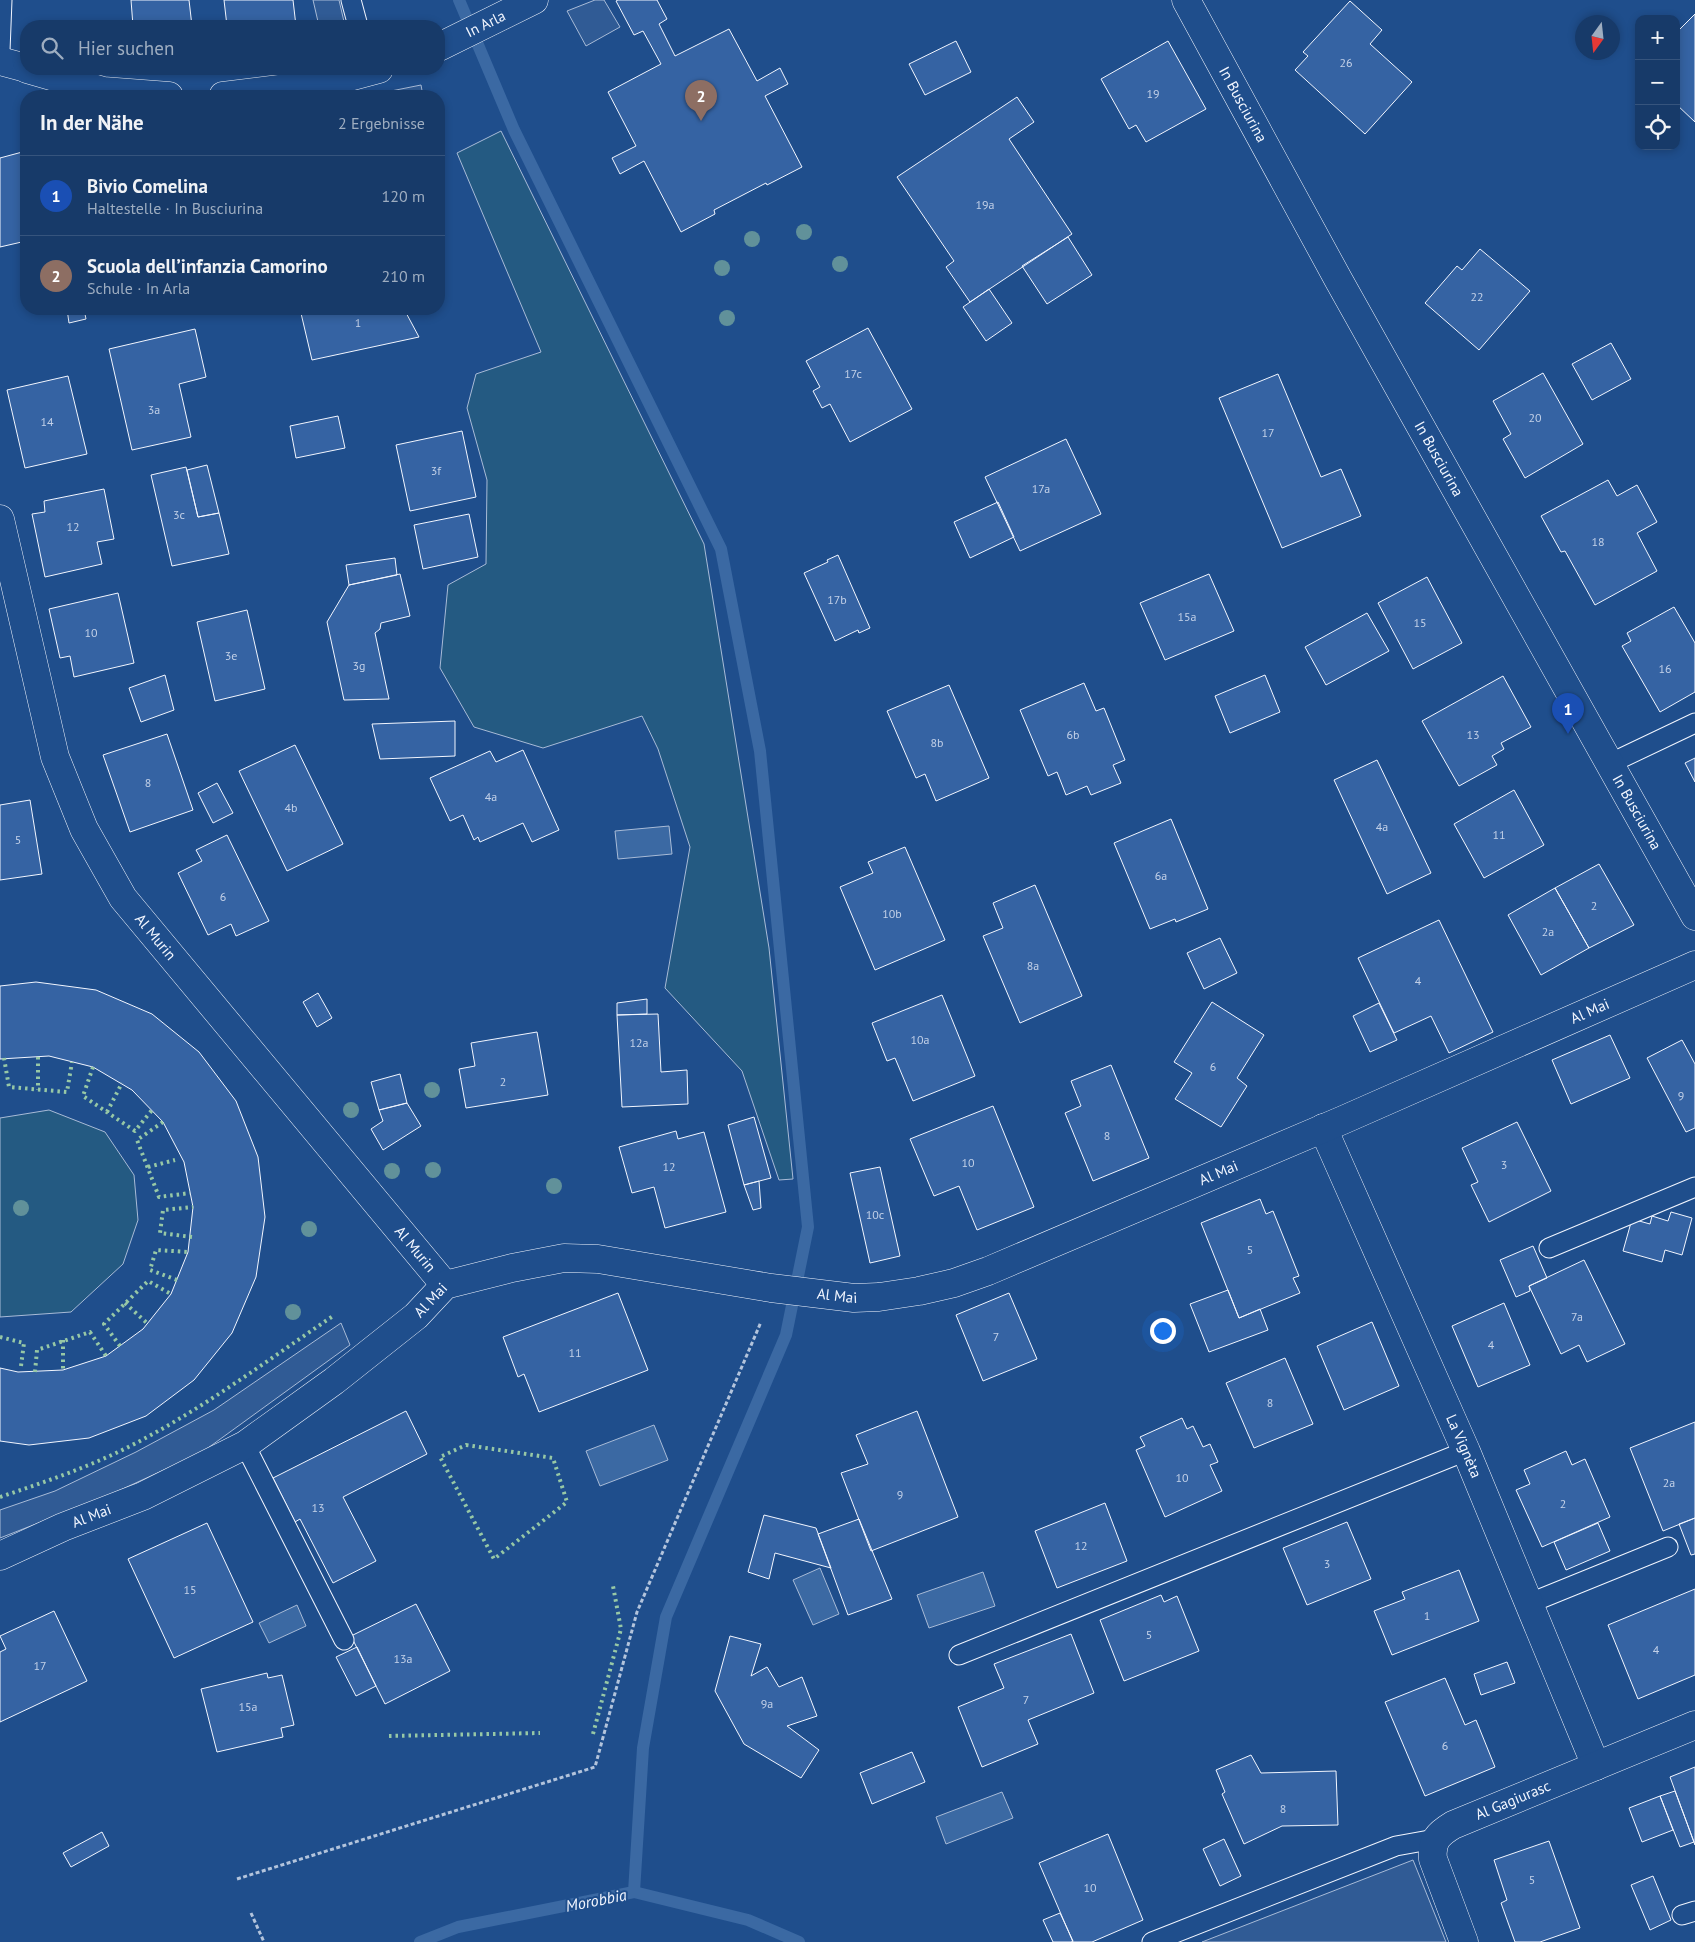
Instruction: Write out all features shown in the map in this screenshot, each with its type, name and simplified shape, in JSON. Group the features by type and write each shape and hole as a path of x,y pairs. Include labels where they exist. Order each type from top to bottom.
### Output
{"street":[{"name":"In Arla","path":"445,44 534,0"},
{"name":"In Busciurina","path":"1186,0 1338,279 1611,763 1695,916"},
{"path":"0,61 20,67"},
{"path":"48,75 100,90"},
{"path":"271,90 327,83 355,75"},
{"name":"Al Murin","path":"0,519 55,757 84,829 123,898 444,1285"},
{"name":"Al Mai","path":"0,1556 63,1526 143,1496 244,1445 334,1381 416,1316 444,1285 512,1268 564,1258 598,1259 825,1296 879,1297 954,1283 988,1271 1323,1128 1695,965"},
{"name":"La Vignèta","path":"1323,1128 1466,1451 1596,1766"},
{"name":"Al Gagiurasc","path":"1434,1839 1453,1825 1695,1725"},
{"path":"1434,1839 1433,1859 1464,1942"}],"lane":[{"path":"0,51 2,0"},
{"path":"351,0 356,20"},
{"path":"1611,763 1695,724"},
{"path":"1549,1248 1695,1187"},
{"path":"244,1445 344,1640"},
{"path":"959,1656 1466,1451"},
{"path":"1530,1603 1668,1547"},
{"path":"1152,1942 1396,1846 1434,1839"}],"path":[{"path":"237,1879 595,1767 637,1612 757,1332"},
{"path":"251,1913 264,1942"}],"shaded area":[{"path":"313,0 339,0 344,20 318,20"},
{"path":"595,0 604,0 620,27 586,46 567,11"},
{"path":"421,85 422,90 396,90"},
{"path":"501,131 704,544 769,948 793,1179 779,1180 742,1071 665,988 690,847 658,749 642,716 543,748 474,727 440,668 448,585 486,564 487,480 467,408 476,374 541,352 457,153"},
{"path":"669,826 672,854 618,859 615,831"},
{"path":"49,1110 105,1132 134,1175 138,1220 123,1264 71,1312 0,1317 0,1118"},
{"path":"341,1323 350,1345 201,1453 105,1497 0,1538 0,1510 55,1491 136,1452 214,1410"},
{"path":"654,1425 668,1460 600,1486 586,1451"},
{"path":"820,1568 839,1614 813,1625 793,1580"},
{"path":"983,1572 995,1606 929,1628 917,1595"},
{"path":"297,1605 306,1626 269,1643 259,1623"},
{"path":"1002,1792 1013,1818 946,1844 936,1817"},
{"path":"1413,1860 1446,1942 1202,1942"}],"building":[{"path":"131,0 189,0 191,20 133,20"},
{"path":"224,0 293,0 295,20 226,20"},
{"path":"657,0 667,19 659,24 675,56 729,29 757,81 780,68 788,84 765,96 802,167 714,210 715,214 681,232 644,161 620,174 612,158 636,146 608,92 661,64 643,31 634,35 616,1"},
{"path":"1350,1 1382,30 1370,44 1412,82 1365,134 1295,70 1308,56 1303,52"},
{"path":"1695,14 1695,122 1680,108 1680,29"},
{"path":"956,41 971,72 925,95 909,64"},
{"path":"1168,41 1206,109 1146,142 1136,125 1129,129 1101,79"},
{"path":"1017,97 1034,122 1009,139 1072,234 970,302 946,267 954,261 897,177"},
{"path":"20,153 20,242 0,247 0,158"},
{"path":"1068,237 1092,275 1047,304 1022,266"},
{"path":"1480,249 1530,291 1479,350 1425,303 1457,266 1462,270"},
{"path":"989,289 1012,323 986,341 963,307"},
{"path":"68,315 85,315 86,319 69,323"},
{"path":"301,315 407,315 419,337 312,360"},
{"path":"868,328 912,409 850,442 830,404 822,408 813,391 820,387 806,361"},
{"path":"195,329 206,377 179,384 191,437 132,450 109,349"},
{"path":"1611,343 1631,379 1592,400 1572,364"},
{"path":"1543,373 1583,444 1525,478 1503,439 1511,434 1493,401"},
{"path":"1278,374 1321,477 1341,469 1361,516 1282,548 1219,398"},
{"path":"68,376 87,454 25,468 7,390"},
{"path":"338,416 345,448 296,458 290,426"},
{"path":"462,431 476,497 410,511 396,445"},
{"path":"1066,439 1101,514 1020,551 985,477"},
{"path":"207,465 219,513 198,517 187,470"},
{"path":"186,467 198,517 219,513 229,554 172,566 151,475"},
{"path":"1608,480 1617,496 1637,485 1657,522 1637,533 1657,571 1595,605 1565,551 1561,552 1541,516"},
{"path":"104,489 114,539 97,542 102,564 45,577 32,514 45,512 44,501"},
{"path":"998,502 1014,537 970,558 954,522"},
{"path":"469,514 478,557 423,569 414,525"},
{"path":"838,555 870,628 859,633 858,630 835,641 804,573 828,562 827,560"},
{"path":"395,558 397,575 349,585 346,565"},
{"path":"400,574 410,616 381,623 380,629 375,633 389,699 344,700 327,622 349,585"},
{"path":"1209,574 1234,631 1165,660 1140,603"},
{"path":"1427,577 1462,643 1413,669 1378,603"},
{"path":"118,593 134,663 74,677 70,656 60,658 49,609"},
{"path":"1674,607 1695,643 1695,692 1660,712 1622,646 1631,641 1627,633"},
{"path":"247,610 265,689 215,701 197,622"},
{"path":"1367,613 1389,651 1326,685 1305,647"},
{"path":"165,675 174,710 141,722 129,688"},
{"path":"1265,675 1280,712 1230,733 1215,696"},
{"path":"1503,676 1531,727 1501,743 1504,749 1492,756 1497,765 1459,786 1422,721"},
{"path":"1084,683 1096,711 1104,708 1125,760 1113,765 1121,783 1091,795 1087,786 1066,795 1057,772 1048,776 1020,710"},
{"path":"949,685 989,778 936,801 925,774 916,778 887,711"},
{"path":"455,721 455,756 380,759 372,724"},
{"path":"167,734 193,810 130,832 103,755"},
{"path":"295,745 343,844 287,871 239,771"},
{"path":"523,750 559,830 532,842 523,823 480,842 478,837 474,840 463,815 450,821 430,778 490,751 496,762"},
{"path":"1695,758 1695,782 1685,763"},
{"path":"1377,760 1431,873 1387,894 1334,780"},
{"path":"217,783 233,813 213,823 198,793"},
{"path":"1514,790 1544,845 1484,878 1454,824"},
{"path":"30,800 42,874 0,880 0,805"},
{"path":"1171,819 1208,909 1176,922 1175,919 1150,929 1114,843"},
{"path":"227,835 269,921 236,936 231,924 208,935 178,873 202,861 196,850"},
{"path":"905,847 945,940 875,970 840,887 873,873 868,862"},
{"path":"1599,864 1634,925 1589,948 1555,888"},
{"path":"1035,885 1082,996 1020,1023 983,936 1003,928 993,903"},
{"path":"1555,888 1589,948 1541,975 1508,915"},
{"path":"1439,920 1493,1032 1449,1053 1431,1016 1394,1033 1358,958"},
{"path":"1220,938 1237,973 1204,989 1187,953"},
{"path":"36,982 96,990 152,1014 199,1052 236,1101 258,1157 265,1217 256,1277 232,1333 194,1380 146,1416 89,1438 29,1445 0,1441 0,1368 18,1372 63,1370 106,1356 143,1329 171,1294 188,1252 193,1207 184,1162 163,1122 132,1090 93,1067 49,1056 0,1059 0,986"},
{"path":"318,993 332,1018 317,1027 303,1002"},
{"path":"942,995 975,1076 913,1101 895,1058 887,1061 872,1023"},
{"path":"647,999 647,1014 617,1015 617,1003"},
{"path":"1212,1002 1264,1035 1237,1078 1247,1086 1221,1127 1175,1099 1192,1073 1174,1062"},
{"path":"1379,1003 1397,1040 1370,1052 1353,1016"},
{"path":"658,1014 661,1072 687,1070 688,1104 622,1107 617,1015"},
{"path":"537,1032 548,1095 466,1108 459,1069 475,1066 471,1043"},
{"path":"1610,1035 1630,1078 1571,1104 1552,1060"},
{"path":"1682,1040 1695,1064 1695,1128 1686,1132 1647,1058"},
{"path":"1111,1065 1149,1158 1093,1181 1065,1113 1081,1106 1071,1081"},
{"path":"400,1074 407,1103 379,1110 371,1082"},
{"path":"407,1103 421,1126 383,1150 371,1129 383,1121 379,1110"},
{"path":"993,1106 1034,1207 977,1230 959,1186 934,1196 910,1139"},
{"path":"754,1117 771,1178 744,1185 728,1125"},
{"path":"1517,1122 1551,1191 1489,1222 1471,1185 1478,1182 1462,1148"},
{"path":"676,1131 678,1139 704,1132 726,1212 665,1228 654,1187 632,1193 619,1147"},
{"path":"880,1167 900,1256 870,1263 850,1173"},
{"path":"759,1181 761,1208 753,1210 744,1185"},
{"path":"1260,1199 1266,1214 1273,1211 1299,1276 1293,1278 1300,1293 1239,1318 1201,1223"},
{"path":"1671,1212 1692,1218 1682,1255 1665,1250 1662,1262 1623,1251 1632,1219 1650,1224 1652,1216 1668,1221"},
{"path":"1533,1246 1547,1278 1529,1286 1530,1291 1516,1297 1500,1260"},
{"path":"1584,1260 1625,1344 1587,1362 1579,1345 1561,1354 1529,1286"},
{"path":"1228,1290 1239,1318 1260,1309 1268,1330 1209,1352 1190,1304"},
{"path":"618,1293 648,1370 539,1412 524,1374 518,1377 503,1337"},
{"path":"1009,1293 1037,1359 983,1381 956,1315"},
{"path":"1504,1303 1530,1365 1478,1387 1452,1326"},
{"path":"1372,1322 1399,1386 1344,1410 1317,1346"},
{"path":"1285,1358 1313,1424 1254,1448 1226,1383"},
{"path":"406,1411 427,1454 343,1497 376,1561 333,1583 300,1519 295,1522 273,1478"},
{"path":"917,1411 958,1517 871,1551 841,1473 868,1464 856,1435"},
{"path":"1182,1418 1187,1429 1193,1426 1203,1447 1210,1444 1218,1462 1210,1465 1222,1491 1165,1517 1136,1450 1145,1446 1140,1437"},
{"path":"1695,1422 1695,1518 1663,1531 1630,1448"},
{"path":"1566,1451 1572,1465 1585,1459 1610,1517 1542,1547 1516,1490 1530,1484 1524,1470"},
{"path":"1105,1503 1127,1561 1057,1588 1035,1531"},
{"path":"764,1515 816,1528 831,1568 775,1553 769,1579 748,1572"},
{"path":"1695,1518 1695,1554 1691,1555 1679,1524"},
{"path":"859,1519 892,1599 848,1615 818,1534"},
{"path":"1347,1522 1371,1579 1307,1605 1283,1548"},
{"path":"207,1523 253,1622 174,1658 128,1559"},
{"path":"1598,1523 1610,1551 1566,1570 1554,1542"},
{"path":"1459,1570 1479,1621 1392,1655 1374,1611 1405,1599 1402,1592"},
{"path":"1695,1589 1695,1675 1638,1699 1608,1625"},
{"path":"1161,1595 1164,1602 1177,1596 1199,1651 1124,1681 1100,1620"},
{"path":"416,1604 450,1671 385,1704 351,1636"},
{"path":"54,1611 87,1681 0,1722 0,1652 6,1649 0,1636"},
{"path":"1071,1634 1094,1693 1028,1720 1038,1744 982,1767 958,1707 1004,1688 994,1664"},
{"path":"730,1636 761,1644 751,1676 767,1667 779,1687 802,1677 817,1716 787,1726 819,1750 801,1778 744,1744 715,1691"},
{"path":"357,1647 376,1686 356,1696 336,1657"},
{"path":"1507,1662 1515,1683 1481,1695 1474,1674"},
{"path":"267,1673 268,1678 282,1675 294,1725 281,1728 283,1737 217,1752 201,1689"},
{"path":"1445,1678 1465,1725 1476,1720 1495,1767 1425,1796 1385,1702"},
{"path":"912,1752 925,1782 872,1804 860,1773"},
{"path":"1251,1755 1261,1773 1336,1771 1338,1825 1282,1826 1244,1844 1222,1794 1225,1792 1216,1770"},
{"path":"1695,1767 1695,1845 1670,1777"},
{"path":"1675,1791 1694,1842 1680,1847 1660,1796"},
{"path":"1660,1796 1673,1830 1642,1842 1629,1808"},
{"path":"102,1832 109,1846 71,1867 63,1853"},
{"path":"1108,1834 1143,1920 1092,1942 1073,1942 1039,1863"},
{"path":"1224,1839 1241,1876 1220,1886 1203,1849"},
{"path":"1549,1841 1580,1928 1540,1942 1515,1942 1501,1903 1507,1900 1494,1860"},
{"path":"1653,1876 1671,1920 1650,1930 1631,1885"},
{"path":"1060,1913 1073,1941 1071,1942 1053,1942 1043,1920"}],"waterway":[{"path":"459,0 514,130 721,549 760,751 808,1227 786,1335 666,1617 643,1748 634,1892"},
{"name":"Morobbia","path":"420,1942 458,1927 634,1892 748,1920 799,1942"}],"hedge":[{"path":"38,1057 38,1090"},
{"path":"4,1058 9,1087 67,1092 72,1062"},
{"path":"93,1067 83,1096 135,1131 152,1110"},
{"path":"107,1112 122,1083"},
{"path":"163,1122 137,1140 159,1197 190,1193"},
{"path":"148,1167 175,1160"},
{"path":"192,1237 160,1233 163,1210 193,1207"},
{"path":"177,1280 150,1270 156,1250 188,1252"},
{"path":"120,1346 104,1324 148,1281 171,1294"},
{"path":"125,1303 148,1324"},
{"path":"0,1497 86,1466 114,1454 171,1424 333,1316"},
{"path":"35,1372 37,1350 90,1332 106,1356"},
{"path":"0,1337 24,1343 21,1366"},
{"path":"63,1340 63,1370"},
{"path":"466,1445 553,1458 567,1502 494,1559 440,1457 466,1445"},
{"path":"593,1734 621,1629 613,1586"},
{"path":"389,1736 540,1733"}],"place":[{"name":"Scuola dell’infanzia Camorino","path":"701,121"},
{"name":"Bivio Comelina","path":"1568,734"}]}
